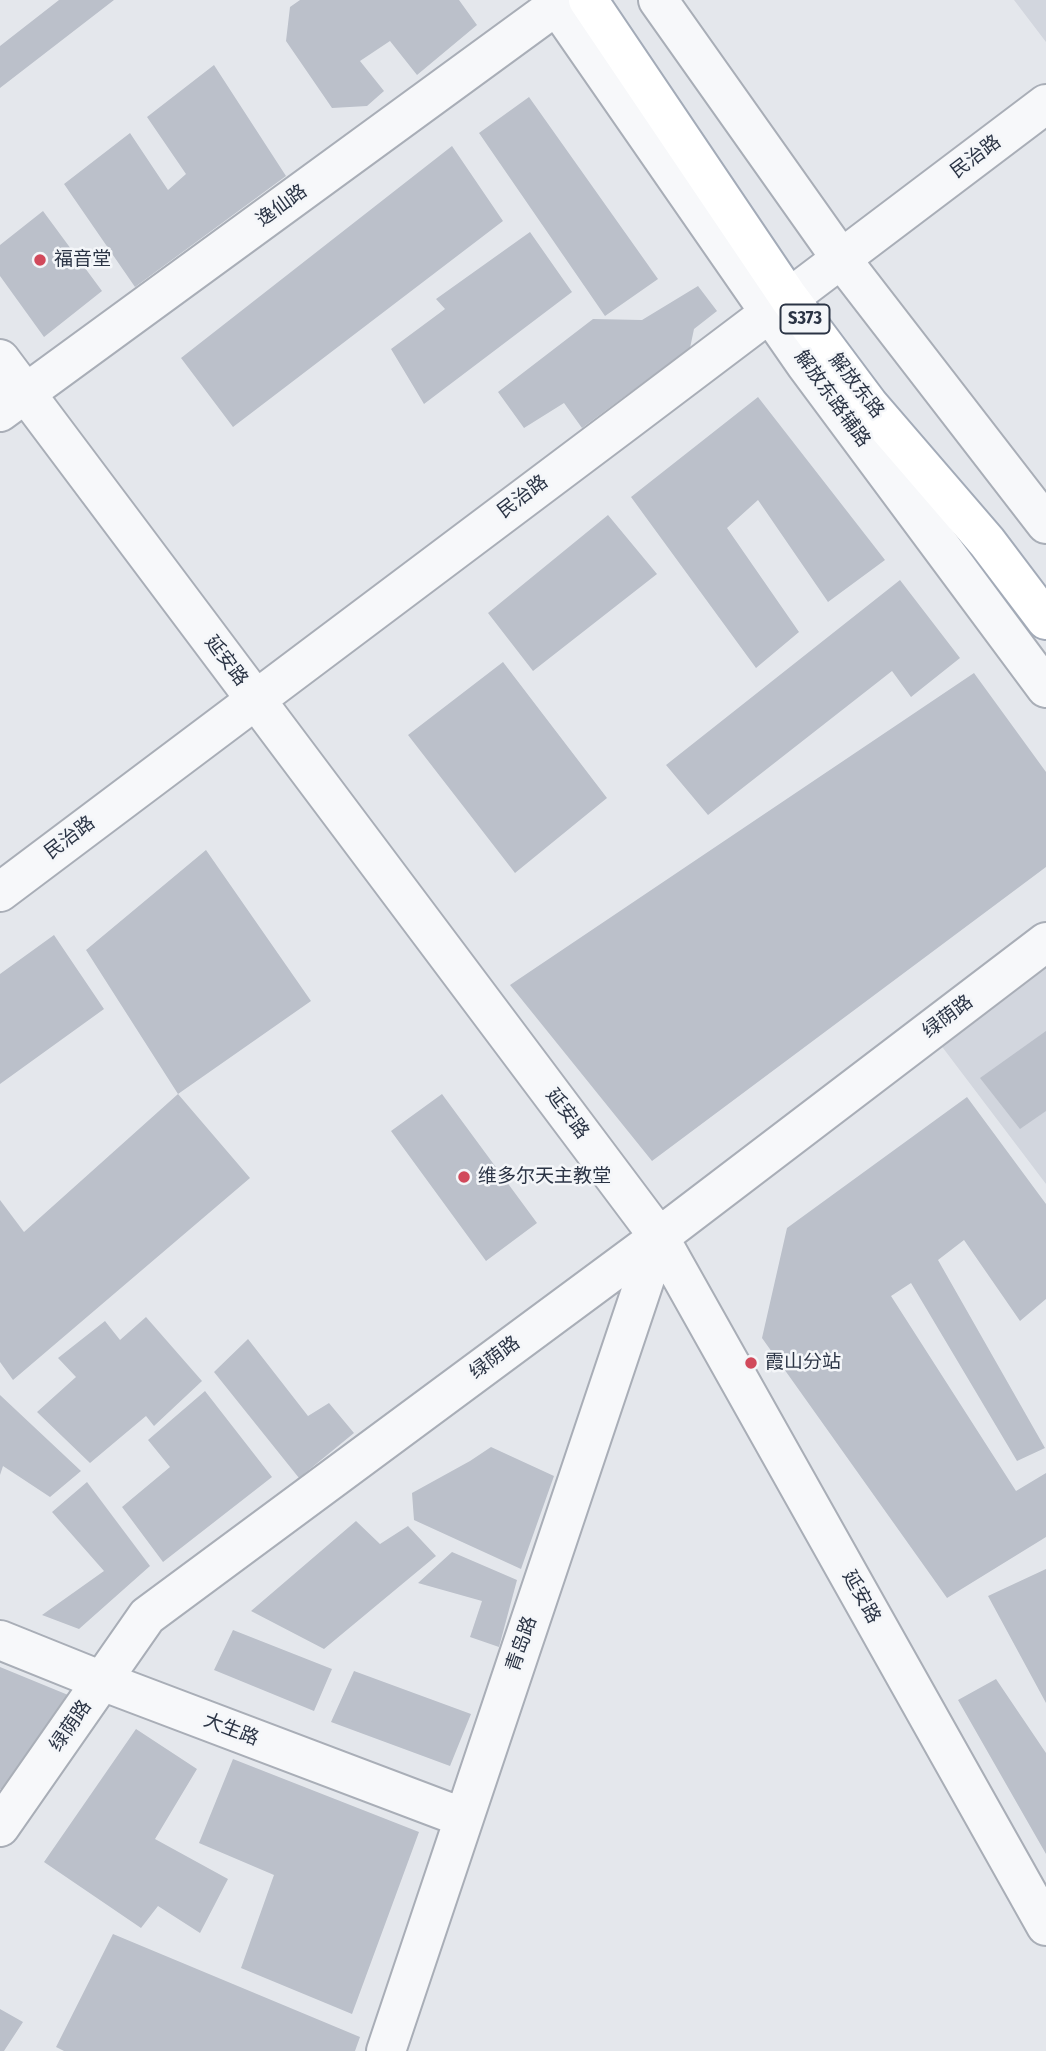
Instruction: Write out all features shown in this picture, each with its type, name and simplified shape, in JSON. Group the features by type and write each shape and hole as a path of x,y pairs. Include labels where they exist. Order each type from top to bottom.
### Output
{"main road":[{"name":"解放东路","path":"588,0 799,291 887,391 1046,587"},
{"name":"解放东路","path":"611,0 799,291 869,405 987,542 1046,620"}],"street":[{"name":"解放东路辅路","path":"553,0 806,365 1046,688"},
{"name":"逸仙路","path":"13,402 564,0"},
{"path":"661,1 842,260 1046,524"},
{"name":"民治路","path":"0,891 1046,104"},
{"name":"延安路","path":"0,359 13,402 254,698 659,1237 1046,1926"},
{"name":"绿荫路","path":"0,1827 147,1616 659,1237 1046,942"},
{"name":"青岛路","path":"386,2051 659,1237"},
{"name":"大生路","path":"0,1640 464,1818"}],"shaded area":[{"path":"1014,0 1046,0 1046,42"},
{"path":"1046,964 1046,1184 940,1044"}],"building":[{"path":"59,0 114,0 0,88 0,46"},
{"path":"300,0 459,0 477,25 417,75 390,41 360,61 384,91 367,106 332,108 286,41 290,7"},
{"path":"214,65 286,176 135,287 64,184 130,133 168,190 186,174 147,117"},
{"path":"529,97 658,279 605,316 479,133"},
{"path":"452,146 503,221 233,427 181,358"},
{"name":"福音堂","path":"43,211 102,291 44,337 0,276 0,245"},
{"path":"530,232 572,292 424,404 391,349 445,309 436,299"},
{"path":"698,286 717,311 694,329 690,348 582,428 564,403 524,428 498,392 593,319 642,320"},
{"path":"758,397 885,560 828,602 758,500 727,528 799,632 756,668 631,497"},
{"path":"608,515 657,574 533,671 488,613"},
{"path":"900,580 960,658 911,697 892,671 708,815 666,765"},
{"path":"503,662 607,798 515,873 408,735"},
{"path":"974,673 1046,772 1046,867 652,1161 510,985"},
{"path":"206,850 311,1001 178,1094 86,950"},
{"path":"54,935 104,1009 0,1084 0,974"},
{"path":"1046,1031 1046,1111 1020,1129 980,1078"},
{"path":"178,1094 250,1178 13,1380 0,1362 0,1200 24,1232"},
{"name":"维多尔天主教堂","path":"442,1094 537,1223 486,1261 391,1131"},
{"path":"967,1097 1046,1204 1046,1299 1020,1321 964,1240 938,1260 1045,1448 1017,1461 911,1283 891,1296 1016,1491 1046,1473 1046,1537 947,1598 762,1338 787,1228"},
{"path":"146,1317 202,1381 154,1426 146,1416 90,1463 37,1412 76,1377 58,1358 105,1321 120,1340"},
{"path":"248,1339 308,1416 329,1403 354,1433 299,1478 214,1372"},
{"path":"205,1391 272,1477 163,1562 122,1507 170,1467 148,1440"},
{"path":"0,1395 81,1471 50,1497 3,1466 0,1475"},
{"path":"491,1447 554,1476 521,1569 414,1520 412,1493"},
{"path":"87,1482 150,1566 79,1629 42,1615 104,1571 52,1512"},
{"path":"356,1521 380,1544 408,1526 436,1556 324,1649 251,1611"},
{"path":"452,1552 517,1580 499,1647 470,1637 482,1601 418,1583"},
{"path":"1046,1569 1046,1703 988,1596"},
{"path":"233,1630 332,1669 314,1711 214,1670"},
{"path":"0,1667 73,1697 6,1792 0,1789"},
{"path":"354,1671 471,1714 450,1766 331,1722"},
{"path":"996,1679 1046,1753 1046,1854 958,1700"},
{"path":"136,1729 197,1769 155,1839 228,1879 200,1933 158,1906 141,1928 44,1862"},
{"path":"233,1759 419,1832 352,2014 241,1968 274,1875 199,1843"},
{"path":"113,1934 360,2037 355,2051 64,2051 56,2047"},
{"path":"0,2009 23,2022 4,2051 0,2051"}],"place":[{"name":"福音堂","path":"40,260"},
{"name":"维多尔天主教堂","path":"464,1177"},
{"name":"霞山分站","path":"751,1363"}]}
